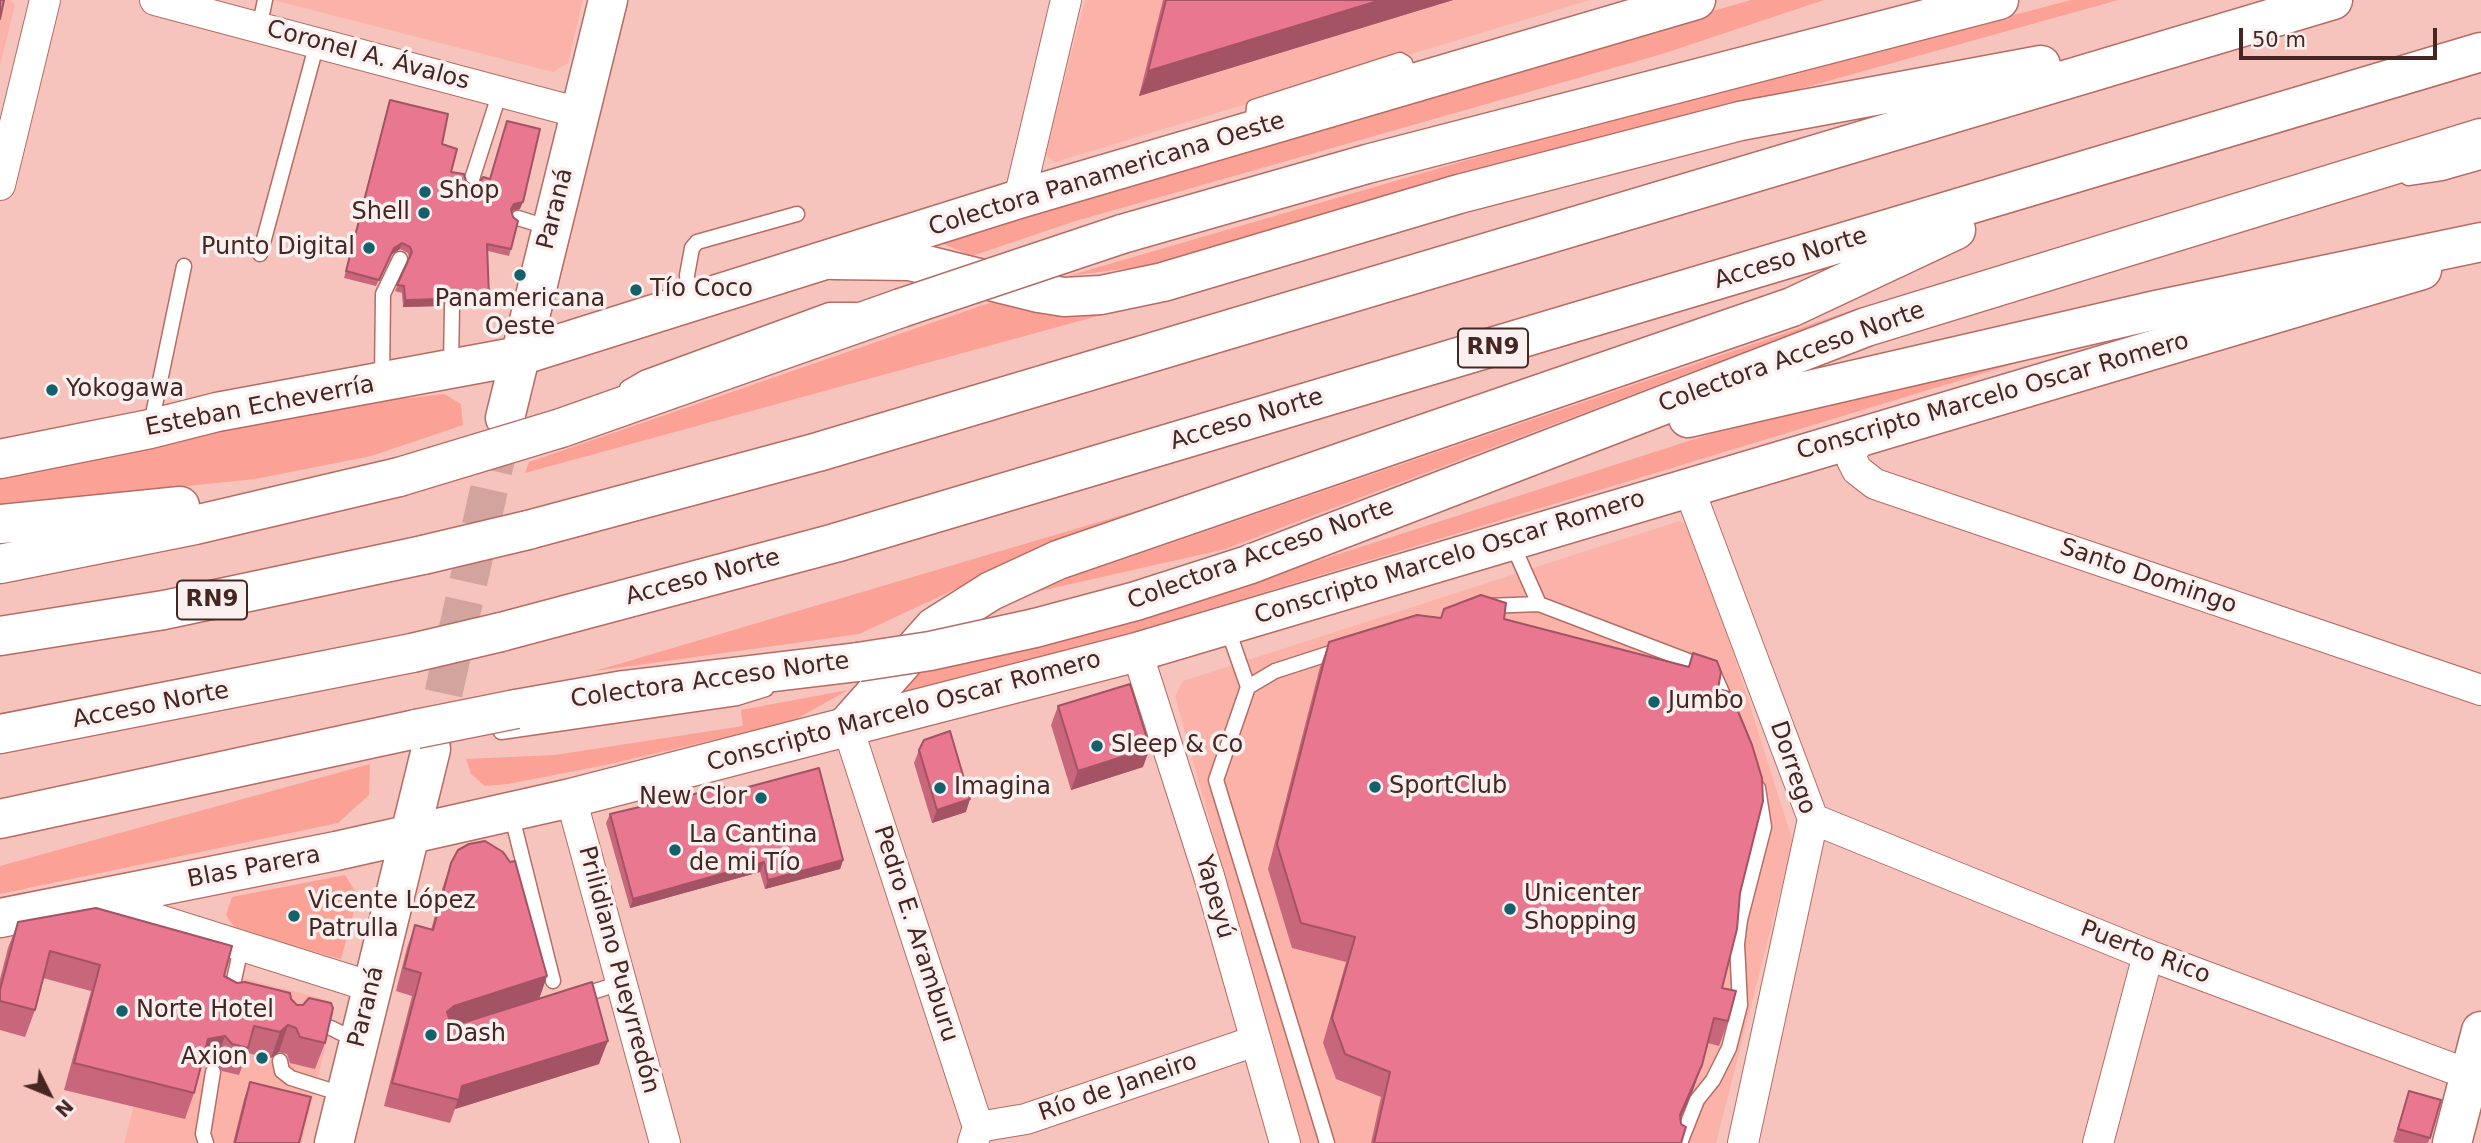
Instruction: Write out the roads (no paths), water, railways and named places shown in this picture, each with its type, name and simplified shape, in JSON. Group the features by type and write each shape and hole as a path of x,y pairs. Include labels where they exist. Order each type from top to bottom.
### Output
{"main road":[{"name":"Paraná","path":"505,418 520,356 535,223 580,113 608,0"},
{"name":"Colectora Panamericana Oeste","path":"520,356 833,260 1019,199 1696,0"},
{"path":"1576,110 1900,0"},
{"path":"0,564 395,479 562,428 899,308 1122,234 1367,164 1999,0"},
{"name":"RN9","path":"0,636 164,610 423,555 528,530 832,448 2333,0"},
{"path":"833,260 910,261 1040,293 1064,297 1101,295 1163,282 1459,194 1740,121 2239,28"},
{"name":"Acceso Norte","path":"0,734 412,653 501,632 848,539 2481,52"},
{"name":"Colectora Acceso Norte","path":"0,819 316,748 509,721 624,690 930,651 1035,628 1136,601 1248,565 1866,327 2481,138"},
{"path":"847,725 934,627 991,591 1046,565 1793,307 2067,177"},
{"path":"1500,467 1759,400 2155,310 2481,242"},
{"name":"Conscripto Marcelo Oscar Romero","path":"411,835 786,744 847,725 1137,652 1688,485 1864,436 2481,252"},
{"name":"Esteban Echeverría","path":"0,459 150,429 217,412 520,356"},
{"path":"0,524 395,479"},
{"path":"0,847 316,748"},
{"name":"Paraná","path":"334,1143 345,1095 345,1035 372,987 430,749"},
{"name":"Blas Parera","path":"0,918 411,835"},
{"path":"2452,1143 2475,1078 2481,1031"}],"street":[{"path":"0,185 45,0"},
{"name":"Coronel A. Ávalos","path":"155,0 262,14 317,43 580,113"},
{"path":"1019,199 1066,0"},
{"name":"Santo Domingo","path":"1864,436 1852,451 1852,460 1857,470 1875,484 2481,690"},
{"name":"Dorrego","path":"1688,485 1813,819 1743,1143"},
{"name":"Yapeyú","path":"1137,652 1209,876 1285,1143"},
{"name":"Pedro E. Aramburu","path":"847,725 976,1135"},
{"name":"Prilidiano Pueyrredón","path":"571,798 665,1143"},
{"name":"Puerto Rico","path":"1813,819 2148,955 2475,1078"},
{"name":"Blas Parera","path":"96,900 241,948 372,987"},
{"path":"2098,1143 2148,955"},
{"name":"Río de Janeiro","path":"976,1135 1255,1041"}],"lane":[{"path":"260,254 317,43"},
{"path":"471,182 500,92"},
{"path":"2302,191 2442,173 2481,162"},
{"path":"690,304 687,275 692,248 697,242 797,214"},
{"path":"382,382 383,294 400,259"},
{"path":"150,429 184,266"},
{"path":"451,370 452,305"},
{"path":"1509,539 1539,604"},
{"path":"1473,609 1539,604 1712,670 1734,721"},
{"path":"1227,626 1248,687 1216,780 1327,1143"},
{"path":"1248,687 1275,671 1352,646"},
{"path":"1680,1143 1697,1100 1713,1080 1729,1048 1740,1005 1740,920 1764,827 1762,801 1755,778"},
{"path":"510,812 553,981"},
{"path":"230,1000 241,948"},
{"path":"568,1000 621,983"},
{"path":"280,1061 282,1071 291,1078 345,1095"},
{"path":"206,1143 203,1134 213,1072"}],"tunnel":[{"path":"431,749 505,418"}],"place":[{"name":"Shop","path":"425,192"},
{"name":"Shell","path":"424,213"},
{"name":"Punto Digital","path":"369,248"},
{"name":"Panamericana Oeste","path":"520,275"},
{"name":"Tío Coco","path":"636,290"},
{"name":"Yokogawa","path":"52,390"},
{"name":"Jumbo","path":"1654,702"},
{"name":"Sleep & Co","path":"1097,746"},
{"name":"SportClub","path":"1375,787"},
{"name":"Imagina","path":"940,788"},
{"name":"New Clor","path":"761,798"},
{"name":"La Cantina de mi Tío","path":"675,850"},
{"name":"Unicenter Shopping","path":"1510,909"},
{"name":"Vicente López Patrulla","path":"294,916"},
{"name":"Norte Hotel","path":"122,1011"},
{"name":"Dash","path":"431,1035"},
{"name":"Axion","path":"262,1058"}]}
